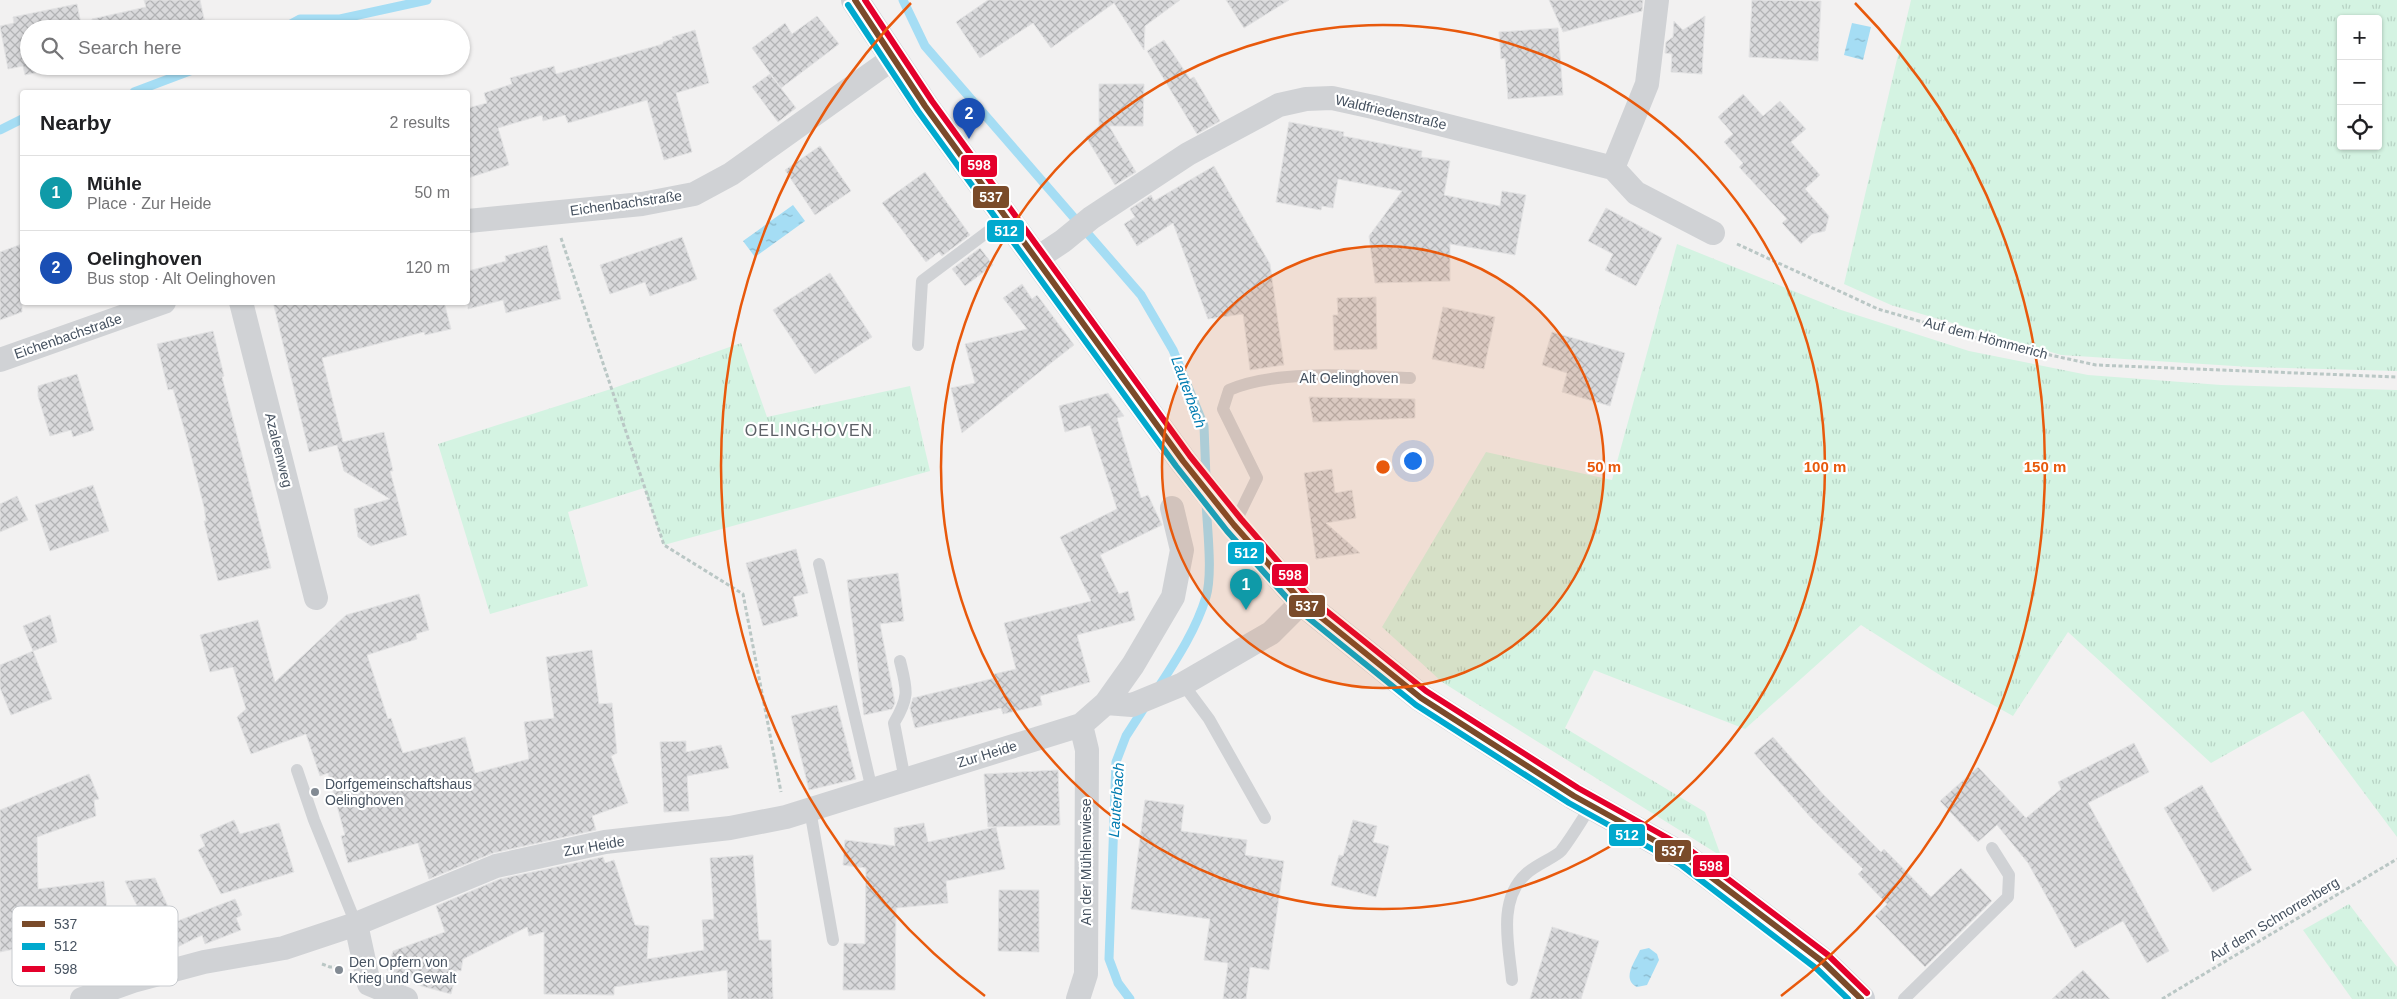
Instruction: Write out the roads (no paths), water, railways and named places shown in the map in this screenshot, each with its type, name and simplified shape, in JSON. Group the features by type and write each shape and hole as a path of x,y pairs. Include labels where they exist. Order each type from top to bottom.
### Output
{"main road":[{"path":"855,0 892,59 1183,461 1234,525 1302,602 1415,694 1518,762 1591,806 1686,858 1823,962 1862,999"}],"street":[{"path":"1657,0 1648,84 1613,168 1636,194 1713,233"},
{"name":"Eichenbachstraße","path":"470,221 642,204 694,194 731,174 892,59"},
{"name":"Waldfriedenstraße","path":"1036,259 1063,241 1091,218 1188,154 1279,105 1306,99 1332,98 1373,106 1613,168"},
{"name":"Eichenbachstraße","path":"0,360 156,305"},
{"name":"Azaleenweg","path":"243,305 316,598"},
{"name":"Zur Heide","path":"178,969 204,962 284,948 356,924 496,866 605,842 730,828 786,817 1081,724 1106,703 1133,665 1173,597 1182,550 1172,508"},
{"path":"1106,703 1132,705 1183,684 1271,633 1302,602"},
{"name":"An der Mühlenwiese","path":"1078,999 1086,974 1087,750 1081,724"},
{"path":"356,924 369,984 406,999"},
{"name":"Zur Heide","path":"82,999 117,986"}],"lane":[{"path":"918,345 922,281 1006,218"},
{"name":"Alt Oelinghoven","path":"1234,525 1257,478 1223,409 1229,390 1245,383 1321,375 1410,378"},
{"path":"819,564 872,790"},
{"path":"900,661 906,686 906,704 894,723 905,780"},
{"path":"1183,684 1209,719 1264,818"},
{"path":"297,770 314,820 356,924"},
{"path":"1512,980 1507,926 1512,893 1523,876 1536,865 1560,853 1591,806"},
{"path":"810,810 833,940"},
{"path":"1904,999 2008,896 2009,875 1992,848"}],"water":[{"path":"1852,23 1871,27 1863,60 1844,55"},
{"path":"793,205 805,221 755,257 743,241"},
{"path":"1649,948 1657,954 1659,960 1647,985 1637,987 1630,980 1631,970 1640,950"}],"waterway":[{"path":"298,20 340,19 427,0"},
{"name":"Lauterbach","path":"903,0 925,46 1141,295 1173,350 1204,426 1206,478"},
{"path":"139,90 179,75"},
{"path":"0,130 20,120"},
{"name":"Lauterbach","path":"1158,688 1191,633 1206,597 1209,576 1206,501"},
{"name":"Lauterbach","path":"1130,999 1118,983 1109,959 1116,762 1126,736 1146,705"}],"place":[{"name":"Oelinghoven","path":"969,139"},
{"name":"Mühle","path":"1246,610"},
{"name":"Dorfgemeinschaftshaus Oelinghoven","path":"315,792"},
{"name":"Den Opfern von Krieg und Gewalt","path":"339,970"}],"district":[{"name":"OELINGHOVEN","path":"809,430"}]}
